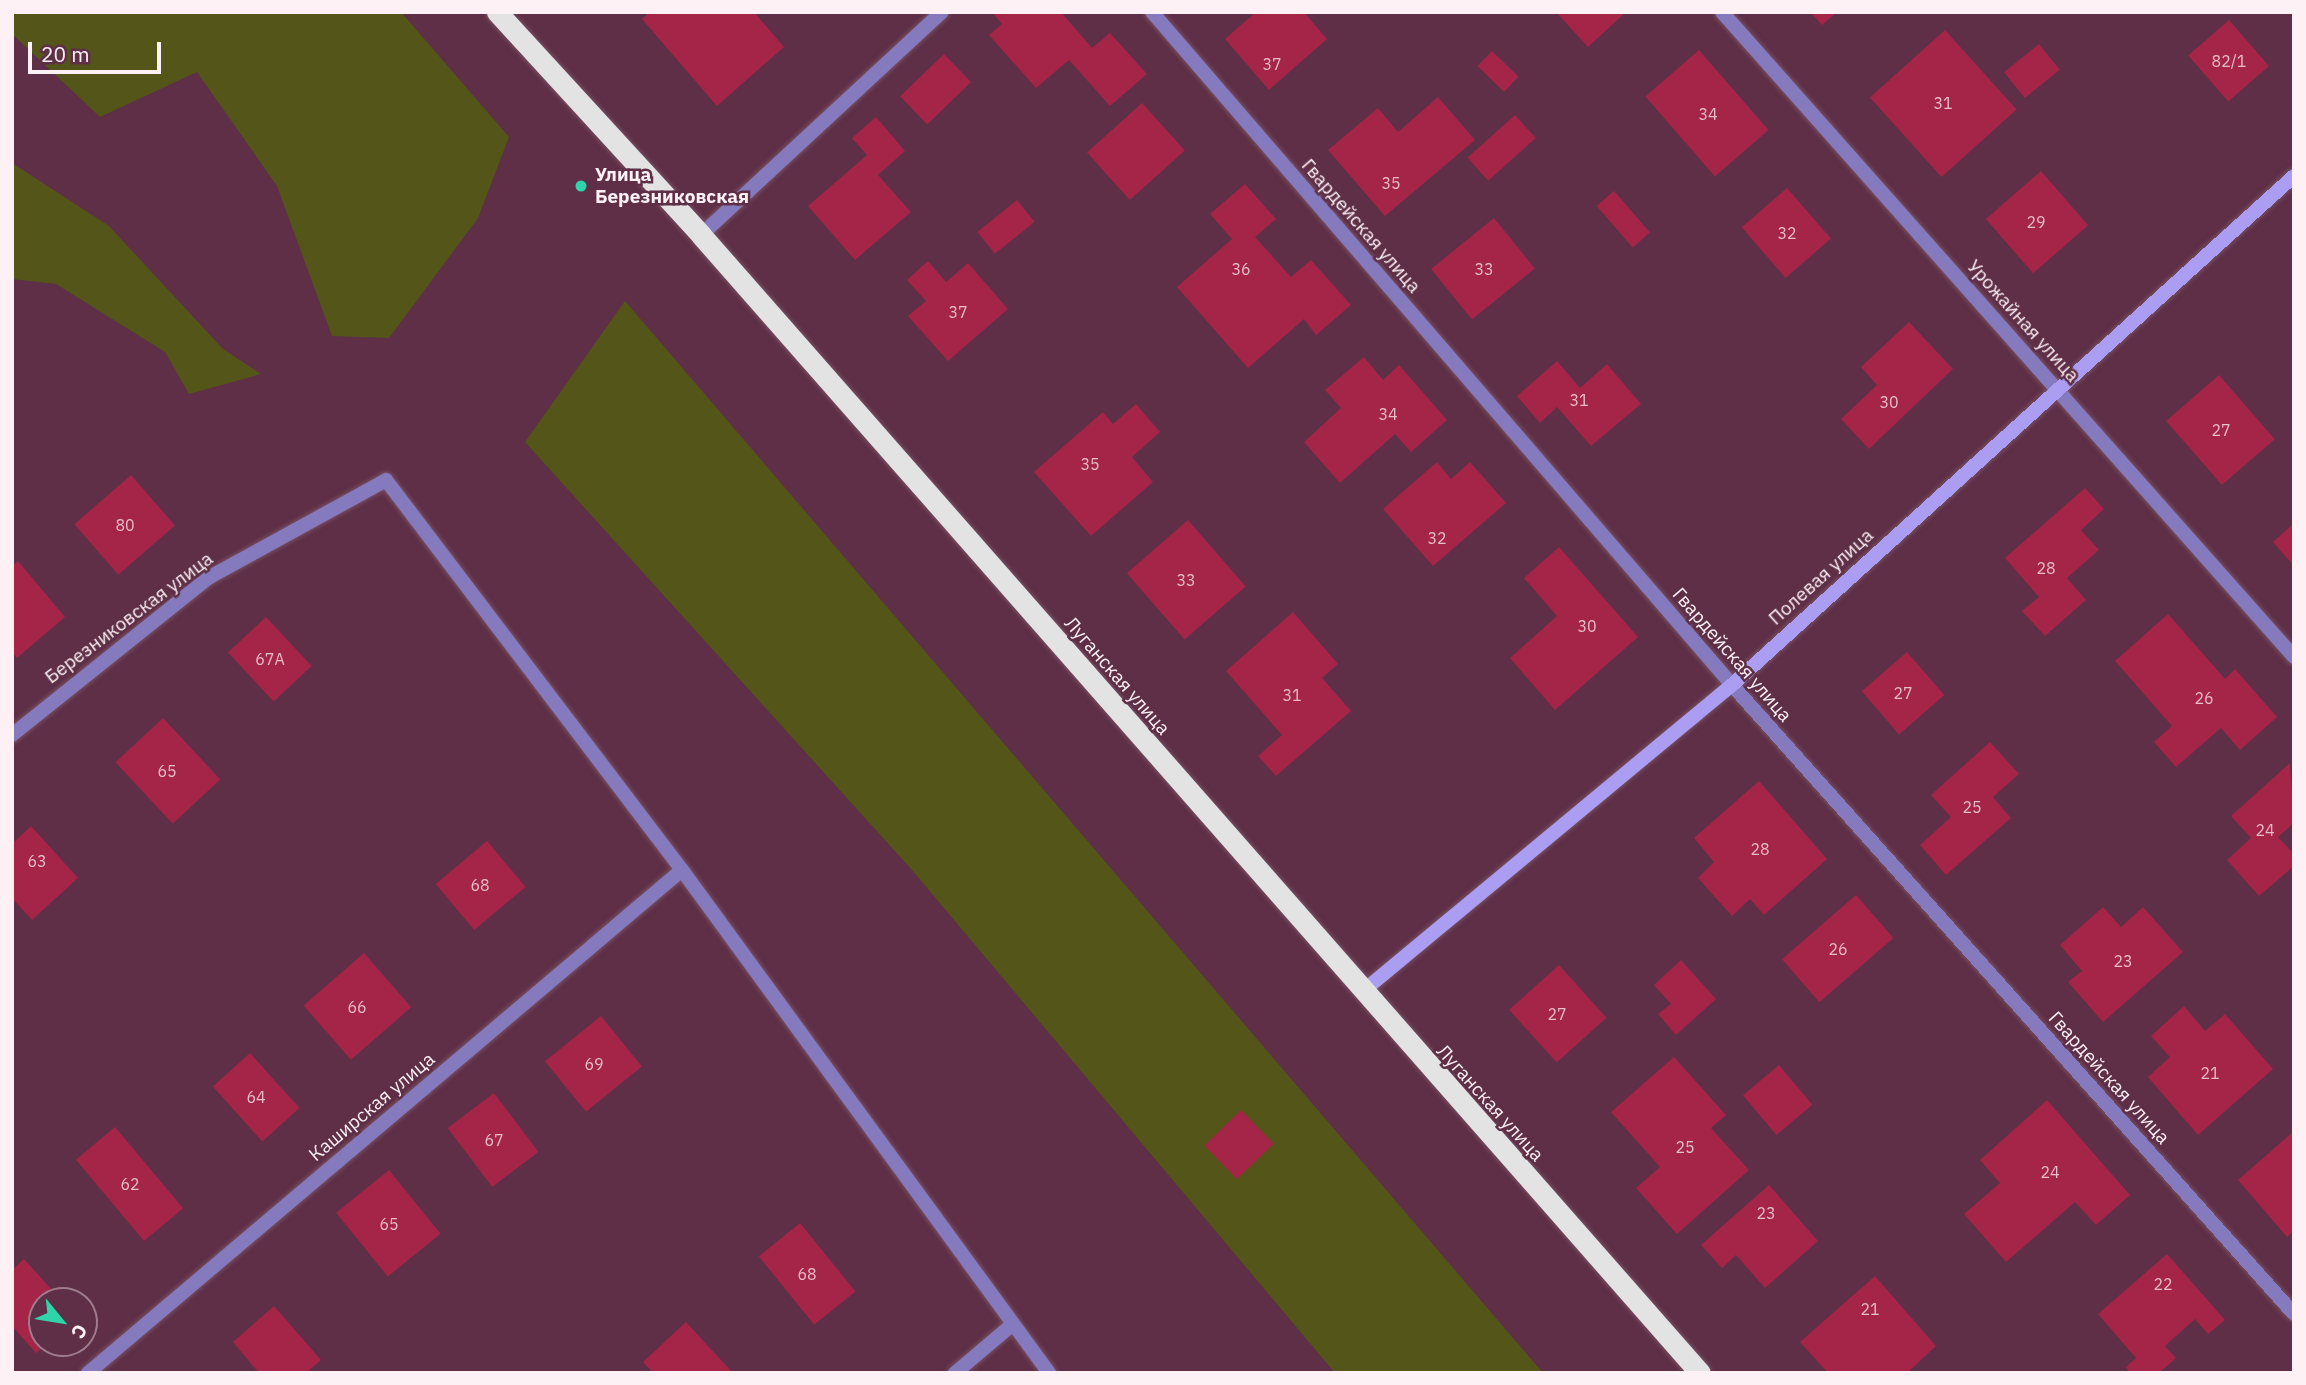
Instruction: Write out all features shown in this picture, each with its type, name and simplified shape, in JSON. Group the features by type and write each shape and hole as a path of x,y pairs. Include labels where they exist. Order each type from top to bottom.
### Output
{"highway":[{"name":"Луганская улица","path":"497,12 701,235 1362,992 1700,1373"}],"street":[{"path":"701,235 942,12"},
{"name":"Гвардейская улица","path":"1152,12 1732,685 2294,1314"},
{"name":"Урожайная улица","path":"1722,12 2294,657"},
{"name":"Полевая улица","path":"1362,992 1732,685 2057,387 2294,176"},
{"name":"Березниковская улица","path":"12,735 208,578 386,480 682,870"},
{"path":"682,870 1049,1373"},
{"name":"Каширская улица","path":"88,1373 682,870"},
{"path":"955,1373 1013,1324"}],"shaded area":[{"path":"12,12 401,12 509,137 478,218 389,338 332,336 277,186 197,72 100,117 12,34"},
{"path":"12,163 109,226 223,349 261,374 189,394 165,352 56,284 12,279"},
{"path":"625,301 1543,1373 1335,1373 912,870 525,442"}],"building":[{"path":"650,12 754,12 784,47 717,106 642,19"},
{"path":"992,12 1061,12 1092,48 1110,33 1147,74 1110,106 1069,60 1036,88 989,35 1002,24"},
{"path":"1256,12 1304,12 1327,39 1269,90 1225,39"},
{"path":"1556,12 1626,12 1588,47"},
{"path":"1810,12 1837,12 1822,25"},
{"path":"2229,20 2269,66 2228,101 2188,55"},
{"path":"1945,30 2017,110 1942,177 1870,98"},
{"path":"2039,44 2060,70 2025,98 2004,72"},
{"path":"1699,50 1769,130 1715,177 1645,97"},
{"path":"1492,51 1519,77 1504,92 1477,66"},
{"path":"944,54 971,82 927,124 900,96"},
{"path":"1438,97 1475,140 1385,216 1328,150 1378,108 1398,132"},
{"path":"1142,103 1185,151 1130,200 1087,153"},
{"path":"1515,115 1536,138 1488,181 1467,158"},
{"path":"876,117 905,151 878,175 911,212 855,260 808,206 867,155 852,138"},
{"path":"2041,171 2088,225 2033,273 1986,219"},
{"path":"1245,184 1276,219 1255,237 1291,277 1311,260 1351,305 1316,335 1304,319 1248,368 1177,287 1232,239 1210,214"},
{"path":"1787,188 1831,239 1786,278 1742,227"},
{"path":"1614,191 1650,233 1633,248 1597,206"},
{"path":"1017,200 1035,222 995,254 977,232"},
{"path":"1494,218 1535,269 1472,319 1431,269"},
{"path":"928,261 946,282 968,263 1008,309 948,361 908,316 926,301 907,280"},
{"path":"1909,322 1953,369 1869,449 1841,419 1877,385 1861,367"},
{"path":"1364,357 1383,380 1399,365 1447,420 1411,452 1395,434 1340,483 1304,442 1341,408 1325,390"},
{"path":"1557,361 1580,388 1607,364 1641,404 1591,446 1557,407 1540,423 1517,396"},
{"path":"2219,375 2275,439 2222,485 2166,421"},
{"path":"1136,404 1160,432 1132,457 1153,482 1091,536 1034,472 1103,412 1113,424"},
{"path":"1437,462 1451,479 1470,462 1506,503 1433,566 1383,509"},
{"path":"131,475 175,526 118,575 74,524"},
{"path":"2085,488 2104,509 2081,530 2099,550 2067,578 2086,600 2045,636 2022,611 2039,597 2005,558"},
{"path":"1188,520 1246,586 1185,640 1127,573"},
{"path":"2294,523 2294,566 2273,542"},
{"path":"1559,547 1638,637 1555,710 1510,658 1557,616 1524,578"},
{"path":"18,561 65,617 17,658 12,652 12,566"},
{"path":"1293,612 1338,664 1322,678 1351,711 1276,776 1258,756 1282,735 1226,671"},
{"path":"2168,614 2225,679 2235,669 2277,717 2240,750 2221,728 2176,767 2154,742 2172,726 2115,661"},
{"path":"266,617 312,666 274,701 228,652"},
{"path":"1907,652 1944,695 1899,734 1862,691"},
{"path":"163,718 220,779 173,824 115,762"},
{"path":"1990,742 2019,774 1993,797 2011,818 1946,875 1920,845 1951,817 1931,795"},
{"path":"2290,763 2294,823 2278,837 2294,854 2294,866 2259,896 2227,860 2251,838 2231,816"},
{"path":"1759,781 1827,859 1764,915 1750,899 1732,916 1698,878 1714,862 1694,838"},
{"path":"31,826 78,878 32,920 12,898 12,844"},
{"path":"487,841 526,887 474,930 436,884"},
{"path":"1856,895 1893,938 1819,1002 1782,959"},
{"path":"2103,907 2121,927 2143,907 2183,952 2103,1022 2068,982 2082,971 2060,945"},
{"path":"364,953 411,1007 351,1060 304,1005"},
{"path":"1681,960 1716,999 1676,1035 1658,1014 1671,1004 1654,985"},
{"path":"1559,965 1607,1018 1557,1063 1509,1010"},
{"path":"2184,1006 2205,1031 2225,1014 2273,1069 2198,1135 2148,1077 2170,1057 2151,1036"},
{"path":"601,1016 642,1067 586,1112 545,1061"},
{"path":"250,1053 300,1108 262,1141 213,1086"},
{"path":"1674,1057 1726,1115 1711,1128 1749,1170 1677,1234 1636,1188 1660,1167 1611,1112"},
{"path":"1779,1065 1812,1105 1776,1135 1743,1095"},
{"path":"494,1093 539,1152 492,1187 448,1128"},
{"path":"2047,1100 2130,1195 2096,1225 2075,1202 2006,1262 1964,1214 2000,1183 1980,1160"},
{"path":"1241,1110 1274,1144 1237,1179 1204,1145"},
{"path":"115,1127 183,1208 144,1241 76,1160"},
{"path":"2294,1131 2294,1231 2287,1237 2238,1180"},
{"path":"389,1170 441,1234 388,1277 336,1213"},
{"path":"1769,1185 1818,1241 1765,1288 1736,1255 1722,1268 1701,1245"},
{"path":"800,1223 855,1291 814,1325 759,1256"},
{"path":"2167,1254 2225,1320 2208,1334 2195,1319 2165,1346 2176,1358 2159,1373 2130,1373 2126,1367 2136,1358 2098,1314"},
{"path":"24,1259 49,1287 28,1287 28,1344 12,1326 12,1270"},
{"path":"1875,1276 1936,1346 1907,1373 1828,1373 1800,1342"},
{"path":"274,1306 321,1360 306,1373 259,1373 233,1342"},
{"path":"686,1322 733,1373 653,1373 643,1362"}],"place":[{"name":"Улица Березниковская","path":"581,186"}]}
